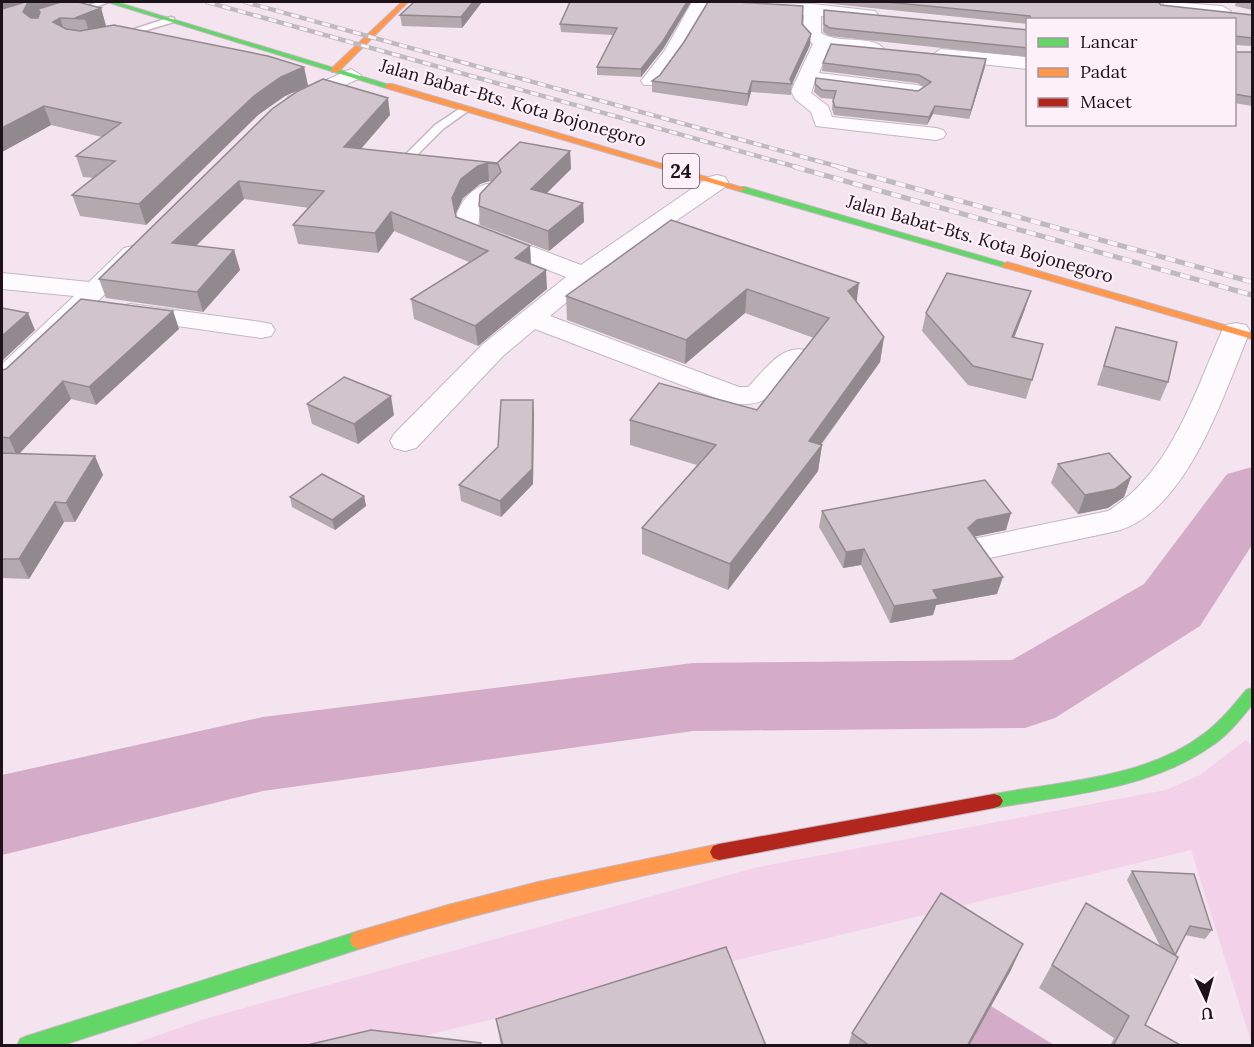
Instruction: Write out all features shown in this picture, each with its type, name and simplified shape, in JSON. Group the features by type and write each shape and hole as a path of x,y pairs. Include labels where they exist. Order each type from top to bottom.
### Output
{"main road":[{"name":"Jalan Babat-Bts. Kota Bojonegoro","path":"110,2 343,73 1244,334"},
{"path":"343,73 405,2"},
{"path":"27,1046 460,909 600,875 1108,779 1167,765 1205,745 1237,715 1252,694"}],"street":[{"path":"651,81 673,52 701,2 892,17"},
{"path":"1165,6 1228,9"},
{"path":"813,9 812,35 823,43 895,51"},
{"path":"823,43 801,92 821,110 822,121 936,134"},
{"path":"918,53 1026,63"},
{"path":"278,112 343,73"},
{"path":"808,77 917,91"},
{"path":"405,441 493,350 531,318 584,275 717,182"},
{"path":"490,189 465,216 464,223 468,230 584,275"},
{"path":"2,379 146,241"},
{"path":"2,281 261,330"},
{"path":"531,318 736,396 756,395 795,356"},
{"path":"985,547 1117,520 1131,514 1150,499 1170,472 1244,334"}],"lane":[{"path":"61,16 105,2"},
{"path":"107,39 171,20"},
{"path":"406,160 439,127 466,109"}],"shaded area":[{"path":"1246,740 1252,746 1252,1045 1191,850 386,1045 128,1046 204,1019 758,867 1166,790 1200,775"},
{"path":"991,1006 1054,1045 969,1046"}],"building":[{"path":"28,2 23,12 31,18 38,18 40,12 38,9 61,2 78,2 101,8 75,18 85,19 60,18 53,22 66,29 80,31 114,25 268,56 304,67 281,77 254,96 139,204 72,195 115,161 76,156 121,123 44,106 2,128 2,9"},
{"path":"414,2 473,2 461,17 400,15"},
{"path":"570,2 687,2 663,41 641,69 597,67 617,28 560,24"},
{"path":"708,2 803,6 802,24 811,34 790,79 792,84 752,81 748,94 652,81 660,75 684,42"},
{"path":"886,2 1158,2 1161,5 1252,15 1252,38 1236,36 1236,18 1030,18 1030,16"},
{"path":"824,10 1026,30 1026,48 830,28 824,24"},
{"path":"831,44 986,59 971,110 935,106 929,117 835,107 833,101 836,91 822,90 815,84 816,78 918,91 931,82 919,75 823,63"},
{"path":"1236,52 1252,52 1252,97 1236,94"},
{"path":"323,79 388,98 344,147 497,163 520,142 570,151 531,189 583,203 548,231 479,206 480,194 501,172 498,164 488,163 478,166 461,179 452,198 456,217 530,246 515,258 546,270 475,326 411,299 488,251 391,212 375,233 293,225 324,191 239,181 172,243 234,250 197,292 99,279 272,109 298,91"},
{"path":"671,220 859,283 848,291 884,337 809,441 822,445 730,564 642,528 716,445 630,420 659,383 757,410 829,318 747,289 686,340 566,296"},
{"path":"947,273 1031,291 1012,337 1043,344 1032,380 973,366 926,313"},
{"path":"81,299 173,311 89,387 63,381 9,438 2,437 2,370 6,369"},
{"path":"2,308 28,313 2,336"},
{"path":"1116,327 1177,342 1168,382 1104,366"},
{"path":"344,377 391,396 354,424 307,404"},
{"path":"501,400 533,400 532,469 500,501 459,485 498,447"},
{"path":"2,453 95,456 66,503 55,502 19,559 2,559"},
{"path":"1109,453 1131,477 1115,489 1085,495 1058,464"},
{"path":"322,474 364,496 332,520 290,497"},
{"path":"985,480 1011,513 977,520 968,528 1003,577 933,590 938,599 894,606 864,549 846,552 822,511"},
{"path":"1132,871 1194,874 1212,930 1190,926 1175,955"},
{"path":"941,893 1023,944 967,1046 870,1046 852,1033"},
{"path":"1086,903 1178,957 1145,1025 1182,1046 1113,1046 1129,1016 1052,965"},
{"path":"726,947 766,1046 503,1046 496,1019"},
{"path":"371,1030 481,1043 480,1046 303,1046"}],"waterway":[{"path":"2,815 263,754 693,697 1025,694 1172,605 1252,491"}],"railway":[{"path":"207,2 800,168"},
{"path":"245,2 843,168"},
{"path":"795,167 1252,295"},
{"path":"838,167 1252,282"}],"traffic: fast":[{"path":"110,2 389,86"},
{"path":"742,189 1007,265"},
{"path":"994,801 1103,782 1157,767 1182,756 1211,738 1252,694"},
{"path":"27,1046 359,940"}],"traffic: slow":[{"path":"335,70 405,2"},
{"path":"389,86 742,189"},
{"path":"1007,265 1252,336"},
{"path":"359,940 403,926 538,891 719,852"}],"traffic: jam":[{"path":"719,852 994,801"}]}
